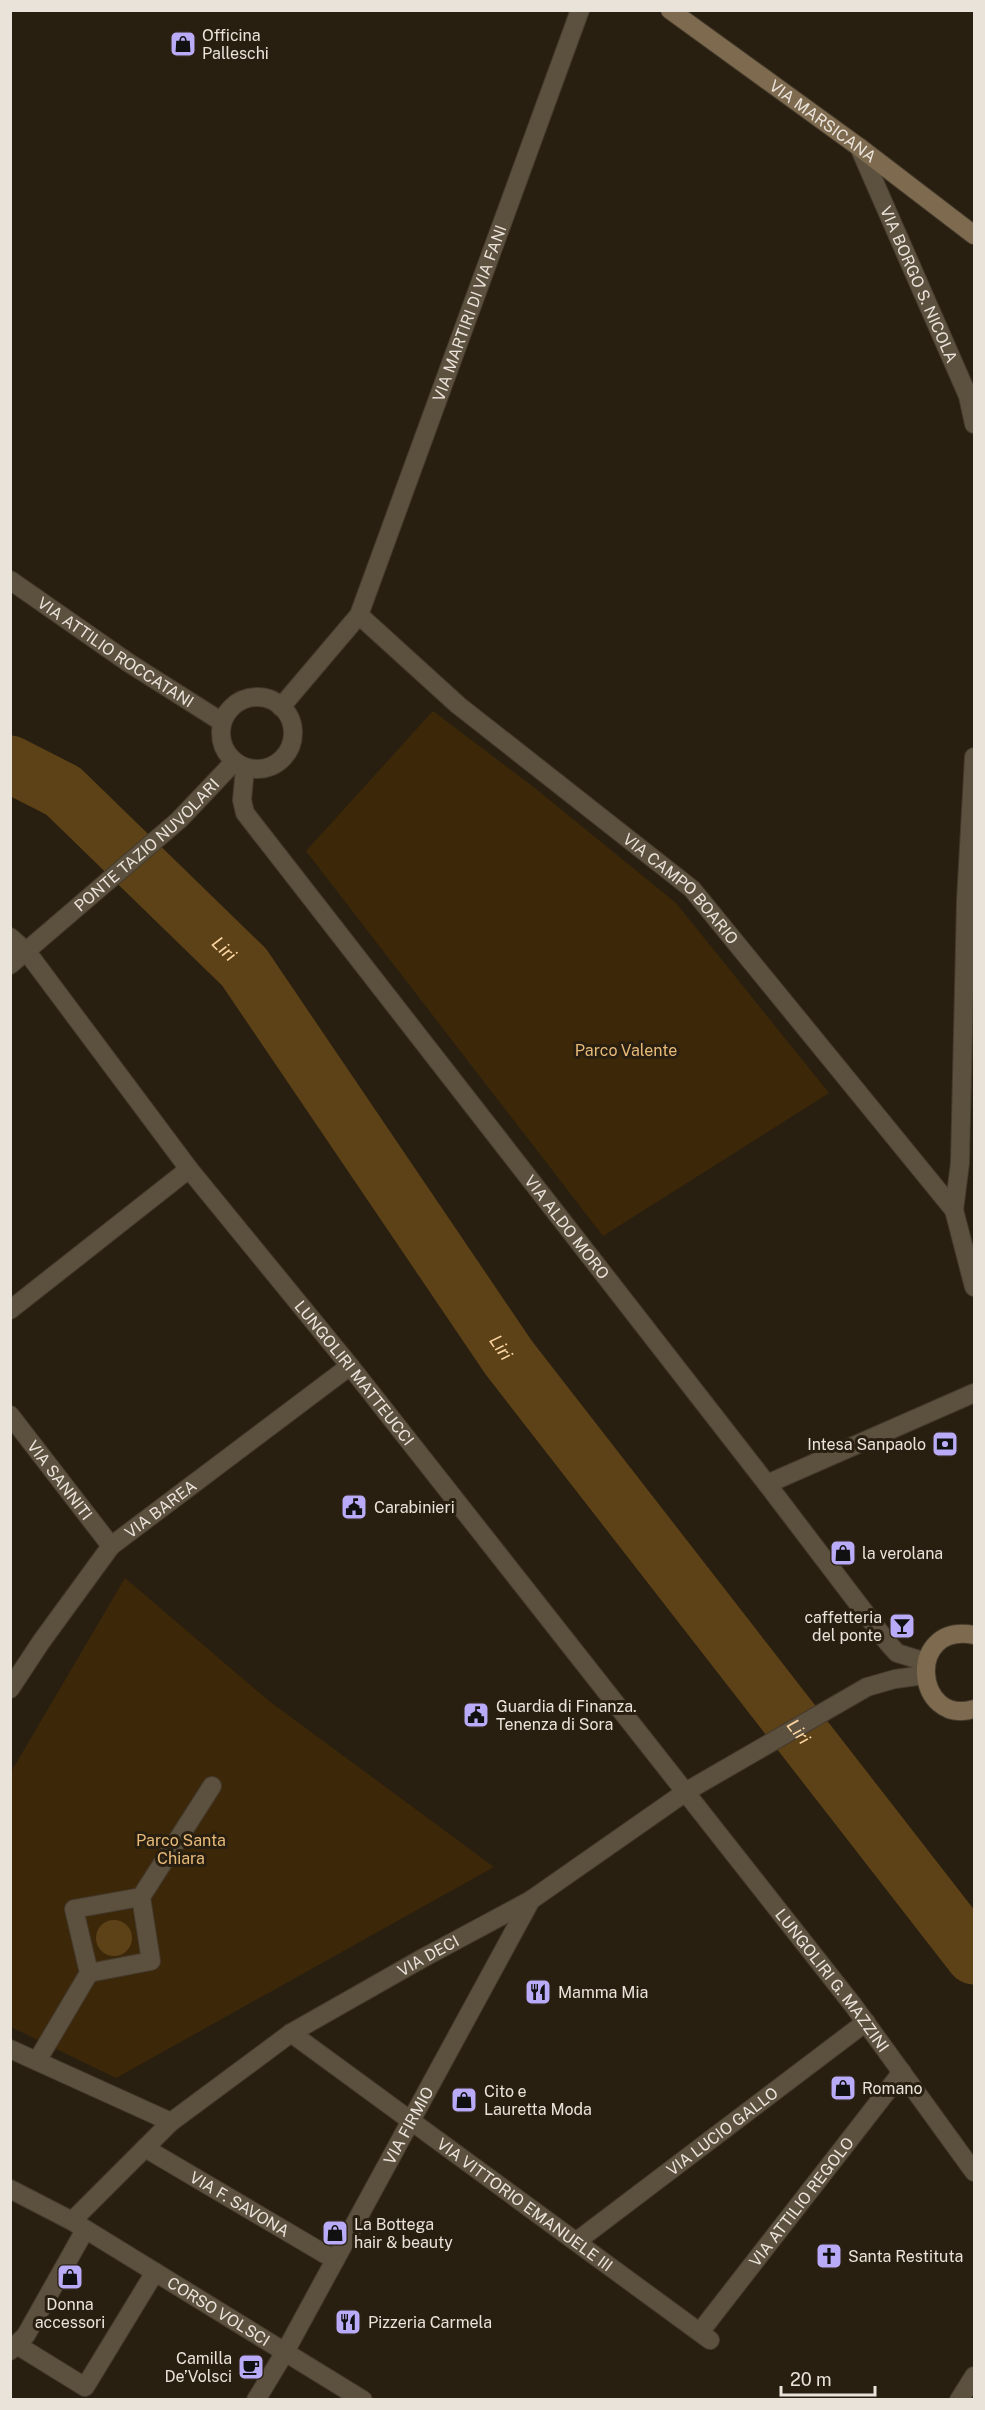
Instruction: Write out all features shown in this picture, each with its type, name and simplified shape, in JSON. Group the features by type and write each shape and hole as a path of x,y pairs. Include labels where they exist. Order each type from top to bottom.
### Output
{"main road":[{"name":"VIA MARSICANA","path":"670,10 859,147 975,235"},
{"path":"973,1712 959,1711 940,1703 927,1686 925,1669 931,1651 944,1639 962,1634 974,1635"}],"street":[{"name":"VIA MARTIRI DI VIA FANI","path":"359,615 580,10"},
{"name":"VIA BORGO S. NICOLA","path":"859,147 968,396 975,424"},
{"name":"VIA ATTILIO ROCCATANI","path":"10,580 129,663 222,722"},
{"path":"281,707 359,615"},
{"name":"VIA CAMPO BOARIO","path":"359,615 458,705 692,889 954,1210"},
{"path":"261,697 281,707 289,716 292,741 288,752 280,761 257,770 240,765 226,753 222,742 222,722 229,710 238,702 261,697"},
{"path":"975,757 966,901 960,1163 954,1210 975,1287"},
{"name":"PONTE TAZIO NUVOLARI","path":"10,965 240,765"},
{"name":"VIA ALDO MORO","path":"240,765 245,813 897,1653 925,1669"},
{"name":"LUNGOLIRI MATTEUCCI","path":"10,936 27,952 189,1168 350,1366 687,1791"},
{"path":"10,1310 189,1168"},
{"name":"VIA BAREA","path":"10,1689 111,1546 350,1366"},
{"path":"767,1484 975,1393"},
{"name":"VIA SANNITI","path":"10,1415 111,1546"},
{"name":"VIA DECI","path":"14,2348 26,2335 79,2225 145,2148 171,2122 291,2033 531,1900 687,1791 867,1687 925,1669"},
{"path":"89,1973 151,1961 141,1897 212,1786"},
{"name":"LUNGOLIRI G. MAZZINI","path":"687,1791 866,2022 975,2172"},
{"path":"37,2061 89,1973 74,1909 141,1897"},
{"name":"VIA FIRMIO","path":"256,2400 285,2352 531,1900"},
{"name":"VIA LUCIO GALLO","path":"577,2241 866,2022"},
{"name":"VIA VITTORIO EMANUELE III","path":"291,2033 705,2336"},
{"path":"10,2049 171,2122"},
{"name":"VIA ATTILIO REGOLO","path":"705,2336 902,2072"},
{"name":"VIA F. SAVONA","path":"145,2148 335,2260"},
{"name":"CORSO VOLSCI","path":"10,2189 79,2225 363,2400"},
{"path":"14,2348 85,2387 155,2272"},
{"path":"958,2400 973,2381"}],"green space":[{"name":"Parco Valente","path":"433,711 531,785 676,903 829,1093 603,1236 306,851"},
{"name":"Parco Santa Chiara","path":"125,1578 269,1701 494,1867 116,2078 11,2027 11,1772"}],"shaded area":[{"path":"114,1920 126,1926 132,1938 126,1950 114,1956 102,1950 96,1938 102,1926"}],"waterway":[{"name":"Liri","path":"10,764 63,791 244,967 509,1358 974,1956"}],"place":[{"name":"Officina Palleschi","path":"183,44"},
{"name":"Intesa Sanpaolo","path":"945,1444"},
{"name":"Carabinieri","path":"354,1507"},
{"name":"la verolana","path":"843,1553"},
{"name":"caffetteria del ponte","path":"902,1626"},
{"name":"Guardia di Finanza. Tenenza di Sora","path":"476,1715"},
{"name":"Mamma Mia","path":"538,1992"},
{"name":"Romano","path":"843,2088"},
{"name":"Cito e Lauretta Moda","path":"464,2100"},
{"name":"La Bottega hair & beauty","path":"335,2233"},
{"name":"Santa Restituta","path":"829,2256"},
{"name":"Donna accessori","path":"70,2277"},
{"name":"Pizzeria Carmela","path":"348,2322"},
{"name":"Camilla De’Volsci","path":"251,2367"}]}
